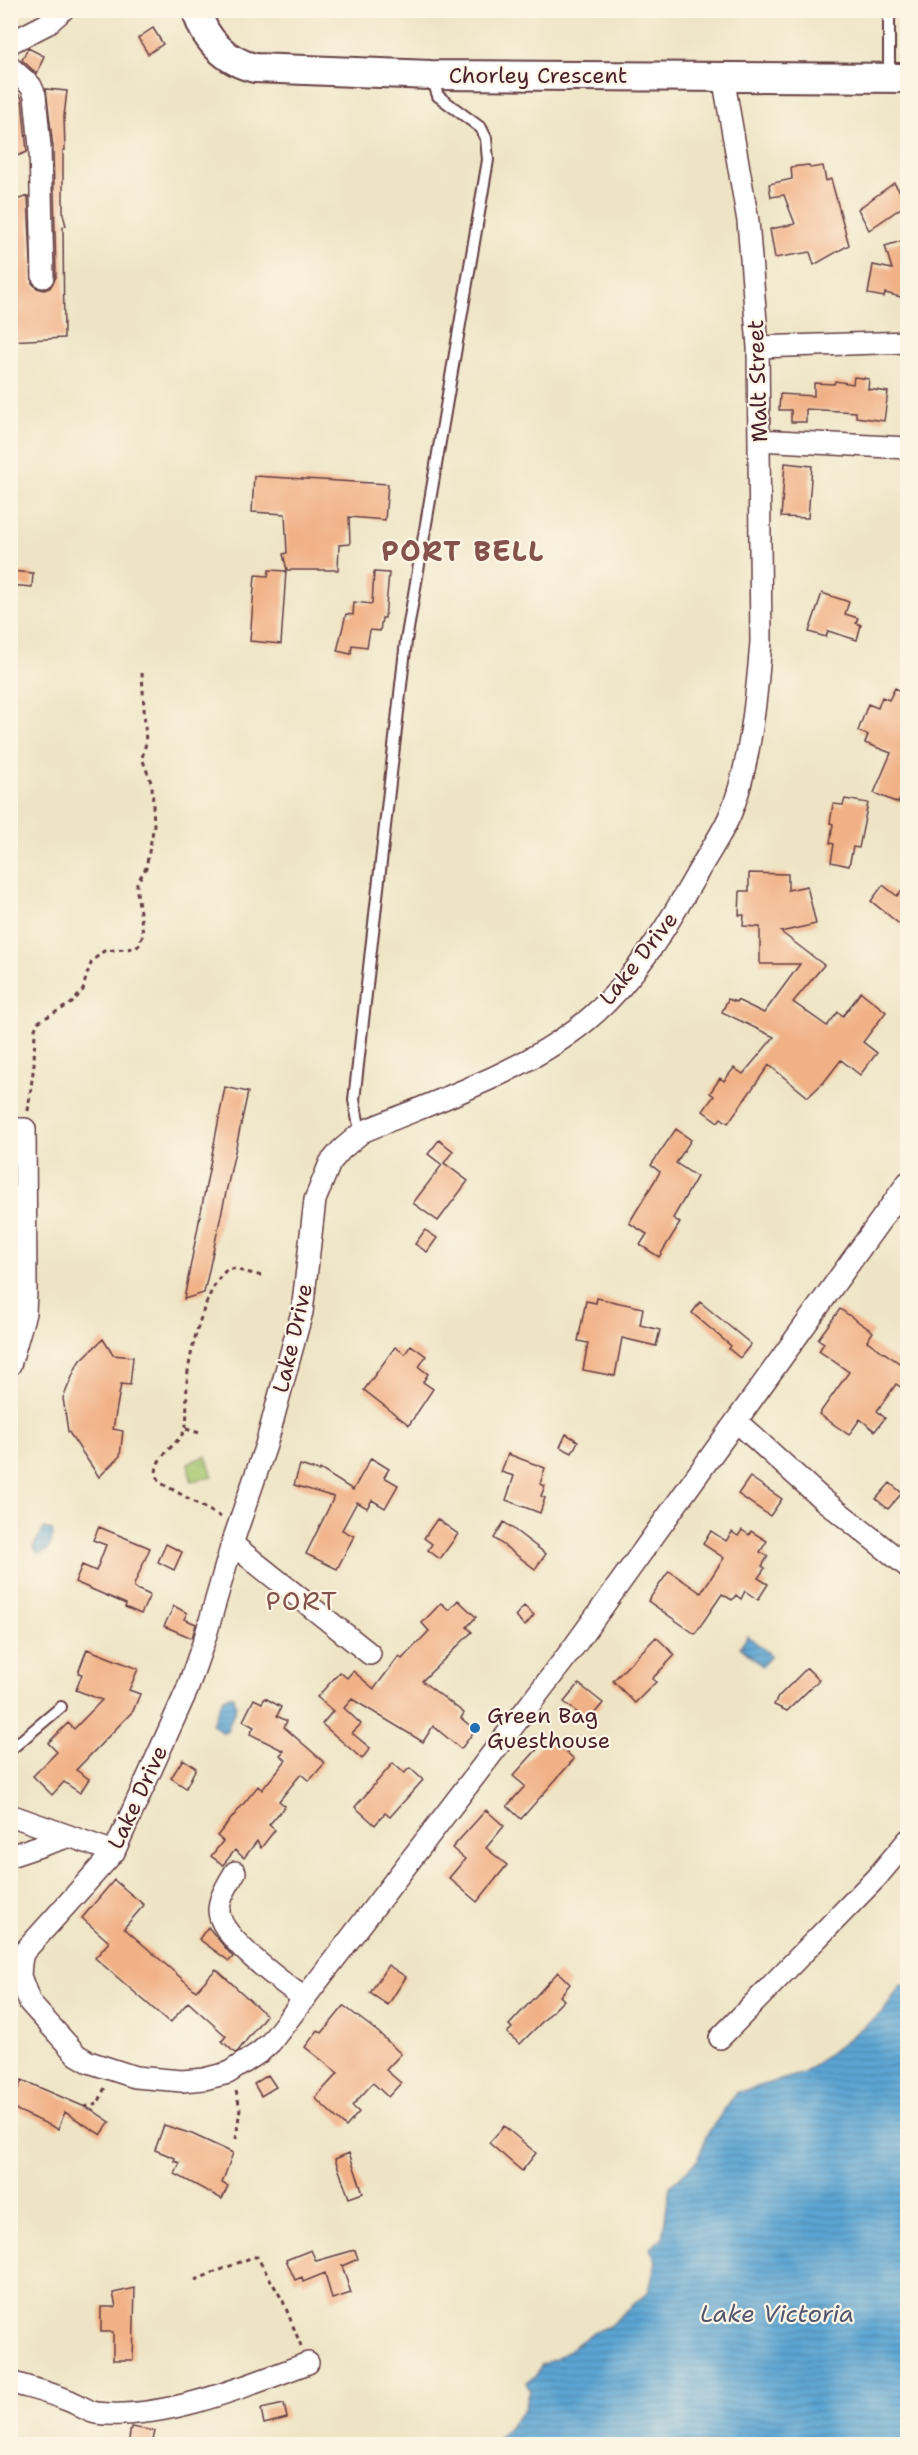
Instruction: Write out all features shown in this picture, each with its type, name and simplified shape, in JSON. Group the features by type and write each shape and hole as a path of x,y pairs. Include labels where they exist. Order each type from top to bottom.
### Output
{"main road":[{"name":"Chorley Crescent","path":"197,10 198,16 219,50 236,63 255,68 431,75 898,78"}],"street":[{"path":"10,43 47,24 63,10"},
{"path":"10,67 31,86 35,95 40,147 43,277"},
{"name":"Malt Street","path":"723,76 748,221 758,346 761,642 758,688"},
{"path":"758,346 908,342"},
{"path":"759,440 908,448"},
{"name":"Lake Drive","path":"758,688 744,764 730,815 660,936 611,998 584,1023 515,1067 362,1132 341,1150 330,1164 315,1200 302,1312 266,1445 235,1535 205,1638 187,1690 114,1852 23,1953 20,1976 30,2003 77,2055 135,2078 182,2081 228,2073 260,2052 305,1999 573,1648 908,1182"},
{"path":"10,1365 25,1313 18,1129"},
{"path":"736,1421 821,1498 908,1567"},
{"path":"235,1535 370,1654"},
{"path":"10,1815 114,1852"},
{"path":"10,1856 67,1837"},
{"path":"720,2038 876,1878 908,1840"},
{"path":"235,1872 223,1893 219,1910 220,1921 234,1940 305,1999"},
{"path":"10,2382 67,2399 94,2412 134,2413 233,2390 308,2363"}],"lane":[{"path":"889,10 898,78"},
{"path":"362,1132 354,1100 406,641 488,160 487,143 481,128 438,96 431,75"},
{"path":"10,1750 61,1707"}],"path":[{"path":"18,1129 34,1064 35,1029 38,1022 72,1003 83,990 92,961 104,951 136,948 140,944 143,933 136,892 137,883 146,868 154,825 152,785 142,758 146,743 142,673"},
{"path":"235,1535 161,1483 158,1479 157,1467 159,1460 186,1429 188,1364 207,1298 223,1272 230,1268 262,1276"},
{"path":"186,1429 203,1434"},
{"path":"84,2107 98,2104 105,2086 105,2068"},
{"path":"228,2073 240,2108 236,2139"},
{"path":"195,2280 253,2257 259,2259 283,2301 308,2363"}],"green space":[{"path":"206,1456 213,1477 191,1481 188,1463"}],"water":[{"path":"44,1528 52,1530 53,1536 48,1551 38,1554 33,1547"},
{"path":"748,1636 771,1655 762,1666 740,1647"},
{"path":"229,1695 234,1696 236,1706 227,1731 222,1732 212,1724 223,1698"},
{"name":"Lake Victoria","path":"900,1986 908,1987 907,2444 493,2444 523,2411 530,2391 526,2382 536,2377 541,2365 556,2359 591,2334 609,2326 649,2291 656,2261 650,2248 662,2238 670,2186 698,2160 706,2136 736,2093 804,2073 884,2011"}],"building":[{"path":"153,28 163,44 148,54 138,38"},
{"path":"28,48 44,56 37,74 22,60"},
{"path":"10,85 22,98 27,152 10,159"},
{"path":"46,89 67,91 64,116 65,150 63,150 63,214 66,226 63,227 64,338 10,341 10,202 28,196 32,283 44,290 50,288 56,277 53,147"},
{"path":"809,165 810,168 823,166 826,181 831,179 849,245 814,265 810,252 775,258 770,229 795,224 784,195 771,197 769,184 792,179 791,167"},
{"path":"894,183 908,203 869,230 858,209"},
{"path":"908,239 908,307 904,308 901,297 885,293 884,297 868,294 873,265 892,269 885,246"},
{"path":"854,377 869,379 868,389 888,392 884,421 856,417 856,412 806,409 806,422 791,422 791,410 779,410 780,394 814,396 814,383 834,384 835,381 853,384"},
{"path":"785,463 812,466 808,518 781,517"},
{"path":"254,476 388,484 385,520 349,517 350,544 339,545 338,570 287,570 283,554 287,553 285,514 252,512"},
{"path":"269,570 286,571 281,644 250,641 255,575 268,576"},
{"path":"10,571 33,573 32,587 10,585"},
{"path":"374,572 389,573 385,618 382,618 380,631 370,630 367,647 352,645 351,654 337,651 346,614 353,615 354,602 372,604"},
{"path":"822,593 849,602 845,614 858,618 856,623 861,625 857,640 828,631 826,637 809,632"},
{"path":"895,688 908,695 908,781 898,803 874,793 891,753 865,743 868,735 858,731 868,704 878,708 882,697 889,700"},
{"path":"845,799 868,803 859,848 853,847 849,866 831,862 834,844 830,843 833,804 843,805"},
{"path":"749,873 788,874 788,890 807,886 816,924 781,932 824,965 793,1002 827,1026 838,1012 843,1016 861,992 886,1012 863,1042 877,1053 860,1075 841,1060 824,1082 808,1097 769,1065 728,1123 721,1118 718,1122 703,1111 714,1096 710,1093 720,1078 724,1081 734,1068 743,1074 774,1037 722,1012 728,999 736,1002 737,1000 764,1013 800,964 760,964 760,927 743,926 744,915 739,915 740,891 749,891"},
{"path":"908,882 908,931 871,901 883,885 897,896"},
{"path":"225,1087 248,1092 204,1293 184,1299"},
{"path":"676,1129 691,1140 676,1163 697,1177 673,1218 680,1223 659,1257 640,1245 647,1234 629,1223 660,1172 651,1165"},
{"path":"439,1140 453,1151 444,1163 468,1181 438,1221 413,1203 442,1165 428,1154"},
{"path":"425,1230 437,1238 427,1252 415,1244"},
{"path":"597,1298 643,1308 640,1325 660,1330 656,1346 622,1338 615,1376 583,1370 588,1343 578,1341 586,1301 596,1303"},
{"path":"700,1302 751,1344 740,1358 729,1349 731,1346 692,1313"},
{"path":"840,1309 873,1332 867,1341 908,1369 908,1392 896,1384 877,1411 885,1418 875,1431 860,1419 849,1435 819,1414 849,1372 819,1351 824,1343 818,1339"},
{"path":"103,1339 113,1355 133,1357 130,1385 121,1384 113,1429 123,1431 120,1456 99,1477 68,1431 63,1398 78,1363"},
{"path":"411,1345 426,1356 419,1367 428,1374 423,1382 433,1389 409,1425 364,1390 395,1347 405,1354"},
{"path":"566,1434 578,1441 572,1453 560,1447"},
{"path":"508,1454 545,1468 540,1484 545,1486 541,1496 545,1498 540,1513 506,1500 514,1476 501,1472"},
{"path":"371,1458 389,1469 384,1477 398,1485 385,1508 372,1500 367,1508 357,1502 342,1530 354,1536 337,1569 306,1554 334,1497 294,1485 300,1465 319,1471 320,1469 353,1490"},
{"path":"750,1477 782,1499 770,1516 738,1494"},
{"path":"890,1483 902,1493 888,1509 876,1499"},
{"path":"437,1519 458,1534 440,1559 428,1550 432,1544 424,1538"},
{"path":"504,1522 546,1554 535,1569 494,1538"},
{"path":"99,1527 150,1548 134,1585 134,1588 150,1595 141,1614 125,1607 126,1604 75,1582 82,1565 96,1571 106,1545 93,1540"},
{"path":"742,1530 749,1535 751,1531 767,1541 760,1552 768,1556 762,1566 765,1568 758,1578 768,1584 758,1600 745,1591 741,1599 736,1595 732,1600 722,1594 695,1634 648,1601 669,1571 701,1593 724,1558 703,1544 711,1531 726,1541 732,1532 738,1536"},
{"path":"166,1544 182,1552 174,1570 158,1562"},
{"path":"458,1600 476,1617 467,1627 472,1632 422,1681 464,1713 461,1718 475,1730 461,1749 433,1726 423,1742 352,1699 344,1708 361,1724 352,1733 370,1748 362,1759 322,1724 333,1711 317,1697 340,1672 347,1678 353,1671 374,1689 399,1656 402,1659 429,1631 422,1623 441,1603 449,1610"},
{"path":"174,1606 187,1613 184,1619 196,1624 192,1638 164,1626"},
{"path":"524,1606 534,1615 525,1626 515,1616"},
{"path":"656,1637 675,1655 652,1679 656,1682 635,1703 613,1681"},
{"path":"87,1649 138,1669 129,1690 140,1694 133,1711 76,1770 89,1779 80,1793 64,1782 52,1795 33,1776 57,1752 48,1743 68,1723 74,1729 102,1700 76,1690 82,1674 78,1673"},
{"path":"807,1668 819,1680 787,1711 774,1705 778,1697"},
{"path":"579,1684 603,1703 588,1721 564,1702"},
{"path":"265,1698 281,1707 277,1716 287,1721 284,1727 325,1763 309,1781 301,1774 279,1801 285,1806 269,1825 275,1830 261,1848 257,1841 244,1858 235,1850 223,1865 211,1856 223,1841 217,1836 258,1786 262,1790 286,1760 280,1755 284,1751 250,1734 254,1727 243,1721 254,1699 262,1703"},
{"path":"549,1736 574,1759 521,1819 507,1806 525,1786 513,1776"},
{"path":"183,1759 196,1768 186,1788 171,1778"},
{"path":"393,1763 404,1773 410,1768 423,1780 390,1817 385,1813 375,1825 355,1807"},
{"path":"486,1810 504,1826 486,1848 507,1865 477,1902 449,1878 465,1859 452,1848"},
{"path":"114,1880 144,1905 124,1928 196,1991 216,1969 266,2015 238,2051 235,2053 222,2041 226,2036 188,2002 170,2023 95,1958 109,1942 82,1918"},
{"path":"208,1927 233,1957 229,1961 199,1939"},
{"path":"388,1965 406,1977 388,2005 370,1993"},
{"path":"558,1972 570,1984 560,1996 564,2000 520,2044 507,2033 512,2028 509,2025"},
{"path":"344,2006 378,2032 401,2054 386,2070 401,2083 388,2097 373,2083 352,2106 359,2112 346,2127 315,2098 338,2073 305,2047 318,2030 322,2033"},
{"path":"268,2075 276,2087 261,2096 254,2084"},
{"path":"22,2080 92,2110 110,2122 101,2135 65,2112 58,2129 10,2107"},
{"path":"164,2125 192,2134 233,2153 222,2183 228,2186 222,2199 175,2174 180,2163 174,2161 175,2158 155,2150"},
{"path":"504,2126 536,2153 522,2171 489,2143"},
{"path":"349,2153 363,2193 349,2198 335,2159"},
{"path":"311,2250 316,2261 355,2250 358,2259 342,2266 351,2293 332,2299 325,2273 303,2282 302,2277 295,2280 286,2260"},
{"path":"135,2288 133,2360 113,2360 113,2332 101,2332 101,2307 116,2307 113,2293"},
{"path":"284,2404 287,2418 264,2424 261,2409"},
{"path":"131,2427 155,2431 152,2445 128,2445"}],"place":[{"name":"Green Bag Guesthouse","path":"475,1728"}],"district":[{"name":"PORT BELL","path":"463,551"},
{"name":"PORT","path":"302,1601"}]}
